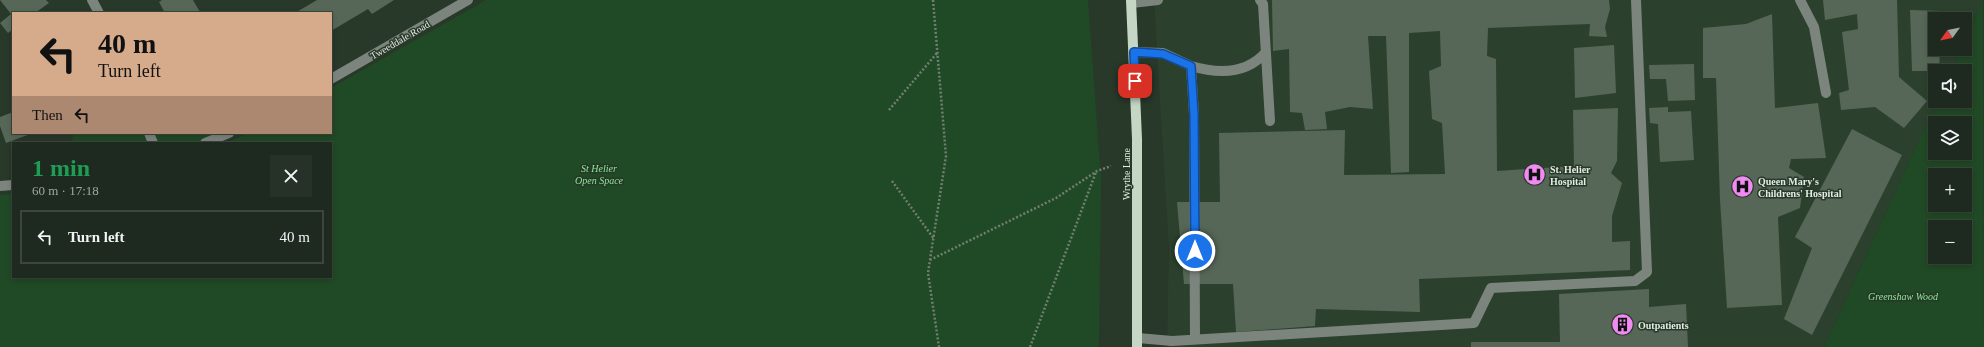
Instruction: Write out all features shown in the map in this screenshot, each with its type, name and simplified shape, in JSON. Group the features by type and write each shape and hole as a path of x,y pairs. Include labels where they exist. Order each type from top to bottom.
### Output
{"main road":[{"name":"Wrythe Lane","path":"1132,2 1138,147 1138,342"}],"street":[{"path":"92,0 98,12"},
{"name":"Tweeddale Road","path":"332,78 468,0"},
{"path":"1132,2 1158,0"},
{"path":"1138,342 1474,323 1491,288 1635,281 1647,272 1636,0"},
{"path":"1800,0 1814,27 1826,93"},
{"path":"1262,1 1270,121"},
{"path":"1134,52 1163,54 1191,66 1211,72 1249,67 1258,61 1266,52"},
{"path":"1191,66 1194,115 1195,339"},
{"path":"207,142 227,134"},
{"path":"0,186 12,185"}],"path":[{"path":"932,0 946,156 928,273 939,347"},
{"path":"888,110 937,53"},
{"path":"930,260 1056,198 1096,171 1111,166"},
{"path":"1030,347 1096,171"},
{"path":"892,181 934,240"}],"shaded area":[{"name":"St. Helier Hospital","path":"1154,0 1983,0 1972,24 1972,12 1928,12 1928,56 1958,56 1954,64 1928,64 1928,108 1934,108 1930,116 1928,116 1928,121 1824,347 1167,347 1169,249"}],"green space":[{"name":"St Helier Open Space","path":"486,0 1088,0 1101,179 1099,347 0,347 0,195 12,194 12,278 332,278 332,142 229,142 246,134 332,134 332,87"},
{"name":"Greenshaw Wood","path":"1983,0 1984,347 1824,347 1928,121 1928,160 1972,160 1972,116 1930,116 1934,108 1972,108 1972,64 1954,64 1958,56 1972,56 1972,24"},
{"path":"74,134 227,134 207,142 71,142"}],"building":[{"path":"0,0 46,0 49,3 36,12 12,12 12,30 8,33 0,23 11,14"},
{"path":"162,0 193,0 200,12 164,12 159,2"},
{"path":"317,0 394,0 372,14 368,9 332,30 332,12 297,12"},
{"path":"1272,0 1609,0 1610,9 1605,27 1607,37 1589,36 1590,24 1488,28 1487,56 1496,59 1497,171 1574,166 1573,110 1618,108 1617,161 1611,173 1622,183 1612,216 1612,242 1630,241 1630,270 1419,279 1420,312 1316,309 1315,326 1236,332 1233,284 1184,284 1177,202 1220,202 1219,133 1345,130 1344,175 1445,174 1442,123 1432,119 1429,71 1441,66 1440,31 1409,33 1409,172 1391,173 1386,36 1368,36 1373,109 1350,107 1325,112 1327,129 1305,130 1302,113 1290,112 1289,49 1273,51"},
{"path":"1823,0 1897,0 1899,77 1927,101 1904,128 1875,107 1841,110 1839,93 1849,90 1842,32 1858,29 1857,14 1825,20"},
{"path":"1910,10 1942,11 1928,12 1928,56 1940,56 1939,64 1928,64 1928,71 1912,71"},
{"path":"1772,14 1775,108 1818,103 1826,158 1791,159 1789,168 1804,177 1800,208 1778,217 1782,305 1727,308 1720,200 1716,78 1703,78 1703,28 1746,24"},
{"path":"1614,45 1616,93 1575,98 1574,48"},
{"path":"1694,64 1695,100 1668,101 1666,79 1650,79 1649,65"},
{"path":"1668,107 1668,112 1691,111 1694,160 1660,162 1658,124 1650,123 1649,108"},
{"path":"12,112 12,134 30,134 6,143 0,126 0,117"},
{"path":"1852,129 1902,155 1812,335 1784,319 1812,248 1795,237"},
{"name":"Outpatients","path":"1649,289 1649,307 1686,304 1688,347 1471,347 1471,342 1560,342 1559,294"}],"place":[{"name":"St. Helier Hospital","path":"1534,175"},
{"name":"Queen Mary's Childrens' Hospital","path":"1742,187"},
{"name":"Outpatients","path":"1623,325"}],"route":[{"path":"1135,81 1134,52 1163,54 1191,66 1194,115 1195,251"}]}
